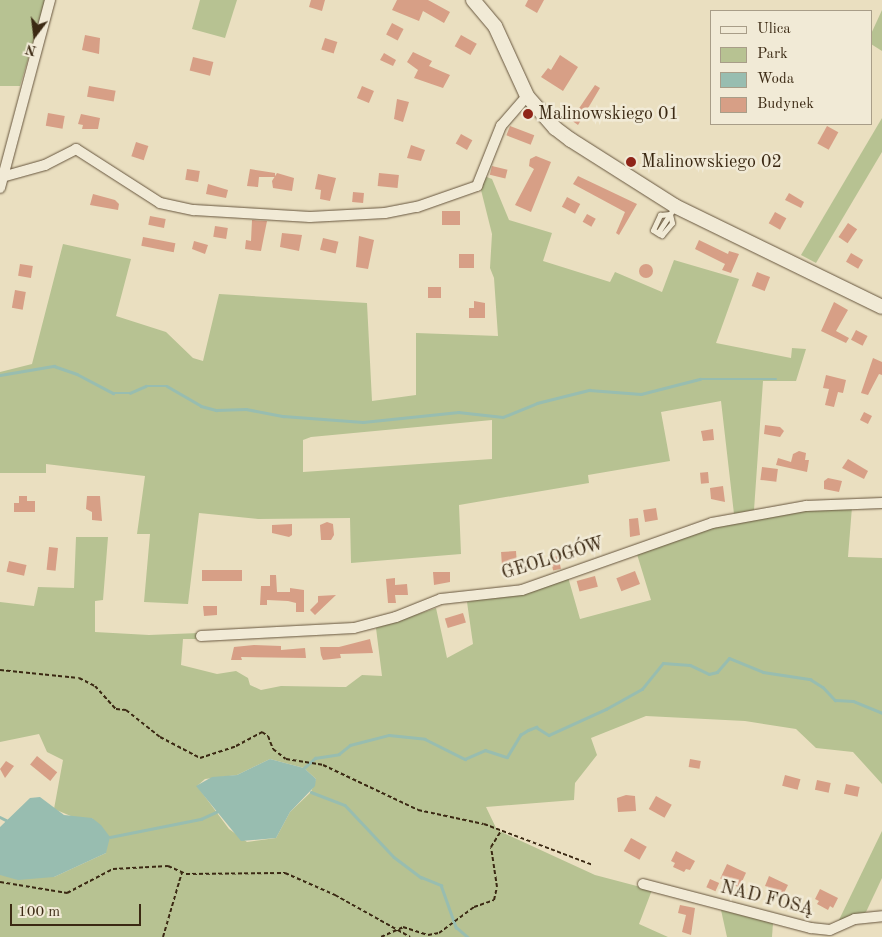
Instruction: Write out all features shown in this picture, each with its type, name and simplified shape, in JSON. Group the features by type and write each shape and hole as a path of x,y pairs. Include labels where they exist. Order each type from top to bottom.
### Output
{"street":[{"path":"1,182 50,0"},
{"path":"473,0 495,26 526,96 555,128 673,210 882,307"},
{"path":"1,182 46,165 76,149 160,203 194,210 310,217 385,213 417,207 477,186 501,126 526,96"},
{"name":"GEOLOGÓW","path":"201,636 354,628 396,617 441,599 522,590 712,523 806,506 882,502"},
{"name":"NAD FOSĄ","path":"643,884 811,928 830,930 855,919 882,916"}],"lane":[{"path":"673,210 672,223 666,234 659,234 653,230 660,216 673,210"}],"path":[{"path":"0,670 79,678 95,686 116,709 126,710 160,738 200,758 236,746 262,732 268,736 273,749 286,759 329,767 418,810 484,824 593,865"},
{"path":"381,937 400,928 428,935 448,929 455,921 474,907 494,900 497,891 491,847 501,831"},
{"path":"0,882 67,893 113,870 168,866 182,872 285,874 335,895 410,937"},
{"path":"163,937 182,872"}],"green space":[{"path":"0,0 46,0 20,86 0,86"},
{"path":"200,0 237,0 225,38 192,29"},
{"path":"882,10 882,51 872,45 872,32"},
{"path":"882,118 882,152 816,263 801,255"},
{"path":"484,176 492,179 509,220 552,233 543,261 610,282 615,272 662,292 674,260 739,279 716,343 791,358 792,348 806,349 796,381 763,381 754,510 734,514 721,401 661,412 670,461 588,475 589,483 459,505 461,554 351,563 350,518 258,519 199,513 188,604 144,602 150,534 137,534 145,476 46,464 46,473 0,473 0,372 32,364 63,244 131,259 116,316 166,332 193,358 203,361 219,294 367,303 372,401 416,395 416,333 498,336 494,278 490,268 492,234 481,190","holes":["492,420 492,459 303,472 303,440 311,437"]},
{"path":"852,507 848,557 882,558 882,784 853,752 816,748 796,729 745,721 646,716 591,738 597,755 575,783 574,800 486,807 497,830 595,875 652,890 639,924 668,937 0,937 0,875 54,877 106,853 92,818 78,819 54,809 63,760 47,752 39,734 0,742 0,602 34,606 38,587 74,588 76,537 108,537 103,600 95,601 95,632 149,635 199,633 198,639 183,639 181,665 217,674 236,671 248,678 250,685 261,690 281,686 346,687 362,675 382,676 376,628 436,608 447,658 473,644 467,602 533,589 568,577 580,619 651,600 636,551 712,525 799,510","holes":["270,759 304,768 316,779 311,792 290,812 276,838 247,842 229,829 197,786 205,779 237,775"]},
{"path":"882,831 882,878 866,912 838,922"},
{"path":"721,910 773,923 772,937 727,937"}],"water":[{"path":"270,759 304,768 316,779 315,786 290,812 276,838 241,841 196,786 212,777 237,775"},
{"path":"40,797 64,815 92,818 101,825 110,837 106,853 54,877 18,880 0,875 0,827 30,798"}],"building":[{"path":"311,0 325,0 322,11 309,7"},
{"path":"397,0 428,0 450,12 444,23 423,11 419,21 392,10"},
{"path":"528,0 544,0 537,13 525,6"},
{"path":"392,23 404,29 398,40 386,35"},
{"path":"85,35 100,38 99,54 82,50"},
{"path":"461,35 477,44 470,55 455,46"},
{"path":"325,38 337,42 334,53 321,49"},
{"path":"413,52 432,61 429,66 450,75 443,88 414,78 418,70 407,62"},
{"path":"384,53 396,60 393,66 380,60"},
{"path":"560,55 578,67 563,91 541,77 548,68 551,70"},
{"path":"193,57 213,62 210,76 190,71"},
{"path":"595,85 600,88 578,125 571,120"},
{"path":"89,86 116,91 114,102 87,97"},
{"path":"362,86 374,91 369,103 357,98"},
{"path":"397,99 409,102 403,122 394,119"},
{"path":"48,113 65,116 62,129 46,126"},
{"path":"81,114 100,118 98,129 82,129 83,125 78,124"},
{"path":"510,126 534,135 531,145 506,135"},
{"path":"827,126 838,132 829,150 817,143"},
{"path":"461,134 472,140 467,150 456,144"},
{"path":"136,142 148,146 144,160 131,156"},
{"path":"411,145 425,150 421,161 407,158"},
{"path":"536,156 551,162 531,212 515,205 534,169 529,166 530,159"},
{"path":"492,166 508,170 505,179 490,175"},
{"path":"187,169 200,171 198,182 185,180"},
{"path":"250,169 275,173 275,177 259,177 258,187 247,186"},
{"path":"277,173 294,178 292,191 273,188 272,181"},
{"path":"379,173 399,175 398,188 378,186"},
{"path":"318,174 336,178 330,201 320,199 321,190 315,189"},
{"path":"578,176 637,204 619,235 616,233 625,212 573,184"},
{"path":"208,184 228,190 226,198 206,194"},
{"path":"353,192 364,193 363,203 352,202"},
{"path":"789,193 804,202 801,208 785,200"},
{"path":"93,194 115,200 119,204 118,210 90,205"},
{"path":"567,197 580,204 575,214 562,207"},
{"path":"442,211 460,211 460,225 442,225"},
{"path":"775,212 786,218 780,230 769,223"},
{"path":"587,214 596,219 591,227 583,222"},
{"path":"150,216 166,219 164,228 148,225"},
{"path":"252,220 267,221 261,251 245,249 246,240 251,241"},
{"path":"848,223 857,229 848,243 838,237"},
{"path":"215,226 228,228 226,239 213,237"},
{"path":"282,233 302,235 299,251 280,247"},
{"path":"359,236 374,240 368,269 356,267"},
{"path":"143,237 175,243 174,252 141,246"},
{"path":"323,238 339,242 336,254 320,250"},
{"path":"699,240 728,254 729,251 739,254 731,273 722,270 725,264 695,249"},
{"path":"194,241 208,245 205,254 192,249"},
{"path":"851,253 863,260 858,269 846,262"},
{"path":"459,254 474,254 474,268 459,268"},
{"path":"20,264 33,266 31,278 18,276"},
{"path":"643,264 649,264 653,271 649,278 643,278 639,274 639,268"},
{"path":"757,272 770,277 765,291 752,286"},
{"path":"428,287 441,287 441,298 428,298"},
{"path":"15,290 26,292 23,310 12,308"},
{"path":"474,301 485,303 485,318 469,318 469,308 474,308"},
{"path":"834,302 848,310 836,331 849,338 846,343 821,331"},
{"path":"856,330 868,336 863,346 851,340"},
{"path":"873,358 882,362 882,375 879,374 868,395 861,393"},
{"path":"826,375 846,380 843,393 838,392 834,407 825,405 829,389 823,388"},
{"path":"864,412 872,416 868,424 860,420"},
{"path":"765,425 780,427 784,431 780,437 764,434"},
{"path":"713,429 714,440 703,441 701,431"},
{"path":"799,451 806,453 805,460 809,460 807,472 776,465 778,458 791,462 793,454"},
{"path":"848,459 868,471 864,479 842,468"},
{"path":"762,467 778,469 776,482 760,480"},
{"path":"708,472 709,483 701,484 700,473"},
{"path":"828,478 842,481 839,492 824,489 824,481"},
{"path":"723,486 725,502 711,499 710,488"},
{"path":"19,496 27,496 27,501 35,501 35,512 14,512 14,503 19,503"},
{"path":"87,496 100,496 102,521 92,520 92,512 86,509"},
{"path":"656,508 658,520 645,522 643,510"},
{"path":"638,518 640,535 630,537 629,519"},
{"path":"327,522 333,524 334,535 331,540 321,540 320,525"},
{"path":"292,524 292,535 289,537 272,533 272,525"},
{"path":"49,547 58,548 56,571 47,570"},
{"path":"516,551 517,564 502,565 501,552"},
{"path":"558,556 561,569 553,570 550,558"},
{"path":"9,561 27,565 24,576 7,572"},
{"path":"202,570 242,570 242,581 202,581"},
{"path":"635,571 640,584 621,591 616,578"},
{"path":"433,572 450,572 450,582 434,585"},
{"path":"270,575 276,575 277,592 290,592 290,588 304,590 304,612 296,612 296,603 288,601 267,600 267,605 260,605 261,586 270,586"},
{"path":"595,576 598,587 579,592 577,581"},
{"path":"395,578 395,585 407,584 408,595 395,595 396,603 388,603 386,579"},
{"path":"336,595 315,615 310,610 318,602 318,596"},
{"path":"203,606 217,606 217,615 204,616"},
{"path":"463,613 466,623 448,628 445,619"},
{"path":"370,639 373,653 340,654 341,658 323,660 321,655 320,647 339,647"},
{"path":"254,645 281,646 281,650 305,648 306,658 241,657 242,660 231,660 234,647"},
{"path":"37,756 57,772 50,781 30,765"},
{"path":"690,759 701,761 699,769 689,767"},
{"path":"6,761 14,766 5,778 0,769"},
{"path":"785,775 800,779 798,790 782,786"},
{"path":"817,780 831,783 829,793 815,790"},
{"path":"846,784 860,787 858,797 844,794"},
{"path":"626,795 635,796 636,811 618,812 617,798"},
{"path":"656,796 672,805 664,818 649,809"},
{"path":"631,838 647,847 639,860 624,851"},
{"path":"676,851 695,861 690,870 686,869 684,872 673,867 675,863 671,861"},
{"path":"727,864 746,873 739,887 720,879"},
{"path":"769,876 788,885 783,895 779,893 777,897 767,891 768,887 765,886"},
{"path":"710,879 719,883 715,891 706,887"},
{"path":"820,889 838,898 833,908 830,906 828,910 817,904 819,901 815,899"},
{"path":"680,905 695,908 691,935 682,932 686,915 678,913"}],"waterway":[{"path":"0,375 54,366 77,374 113,393 130,393 146,386 167,386 201,406 216,410 246,409 283,416 363,422 458,412 503,417 537,403 589,390 641,394 700,379 776,379"},
{"path":"304,768 315,758 339,754 350,745 389,735 425,739 465,759 485,750 507,757 520,735 528,730 536,727 549,735 606,709 642,689 663,663 690,665 709,674 717,672 729,658 763,672 810,679 823,687 835,700 853,701 882,713"},
{"path":"311,792 345,805 394,857 421,877 441,885 456,927 468,937"},
{"path":"110,837 201,819 216,812"},
{"path":"0,817 6,820"}],"place":[{"name":"Malinowskiego 01","path":"528,114"},
{"name":"Malinowskiego 02","path":"631,162"}]}
